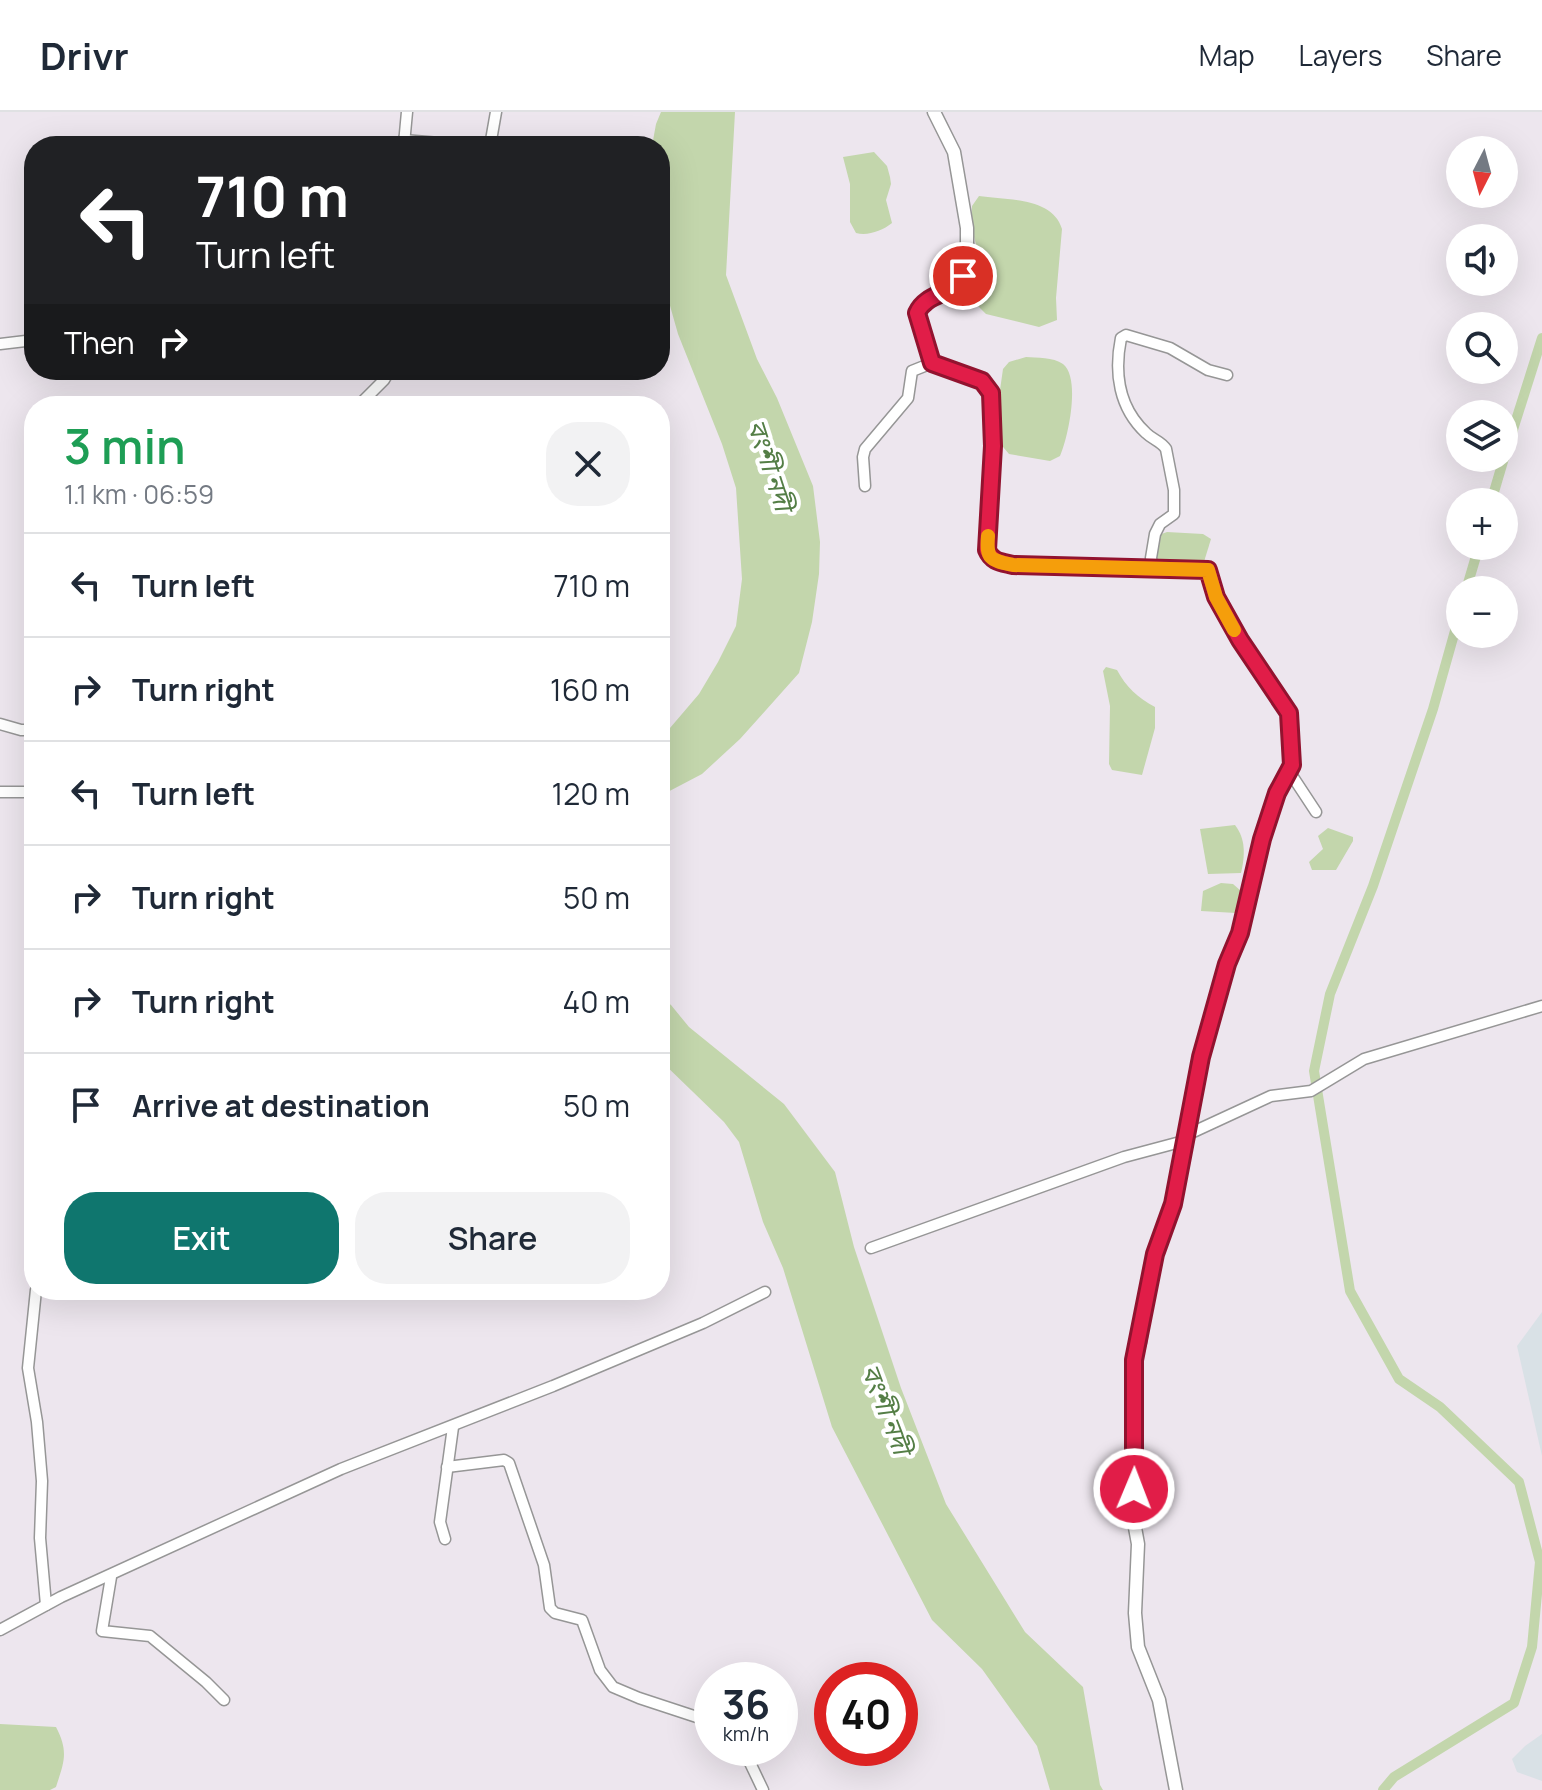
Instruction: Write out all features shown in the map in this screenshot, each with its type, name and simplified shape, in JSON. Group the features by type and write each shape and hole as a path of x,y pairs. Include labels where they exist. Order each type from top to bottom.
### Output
{"street":[{"path":"405,136 407,112"},
{"path":"492,136 496,112"},
{"path":"932,363 917,313 920,305 932,296 960,282 967,258 967,228 954,152 934,112"},
{"path":"1153,568 1153,541 1160,524 1174,514 1174,490 1166,449 1144,432 1123,402 1118,376 1121,338 1126,335 1170,348 1208,370 1227,375"},
{"path":"0,344 24,341"},
{"path":"865,486 865,449 908,398 912,371 932,363 982,381 991,393 993,446 989,557 1013,565 1208,570 1216,597 1240,640 1289,713 1292,765 1277,793 1255,862 1240,933 1227,964 1201,1057 1173,1204 1155,1254 1134,1360 1135,1466 1132,1511 1138,1544 1135,1613 1138,1647 1159,1700 1176,1790"},
{"path":"368,396 384,380"},
{"path":"0,724 24,730"},
{"path":"1289,771 1316,812"},
{"path":"0,792 24,792"},
{"path":"871,1248 1124,1157 1184,1141 1191,1133 1271,1096 1311,1091 1364,1059 1542,1006"},
{"path":"0,1630 46,1605 341,1469 453,1427 703,1323 765,1292"},
{"path":"35,1300 28,1368 42,1481 40,1538 46,1605"},
{"path":"445,1539 440,1522 453,1427"},
{"path":"447,1467 504,1460 509,1463 544,1565 550,1608 555,1613 582,1620 600,1670 613,1687 694,1716"},
{"path":"111,1577 102,1631 150,1636 224,1700"},
{"path":"752,1766 763,1790"}],"shaded area":[{"path":"1542,1312 1542,1456 1517,1346"},
{"path":"1542,1734 1542,1781 1517,1772 1512,1759"}],"water":[{"name":"বংশী নদী","path":"661,112 735,112 726,275 757,359 777,398 813,486 820,542 812,622 799,673 740,739 702,774 670,791 670,728 699,694 736,626 742,579 736,488 670,306 670,136 654,136"},
{"path":"874,152 887,166 890,177 886,200 892,223 875,232 856,233 850,222 850,184 843,157"},
{"path":"979,196 1027,202 1049,211 1057,219 1062,229 1057,320 1039,327 986,314 979,307 972,284 980,260 971,225 972,206"},
{"path":"1026,357 1045,358 1063,364 1071,382 1066,436 1060,456 1050,461 1009,454 998,441 998,404 1003,369 1009,362"},
{"path":"1167,532 1203,534 1211,539 1203,565 1160,564 1156,556 1159,535"},
{"path":"1106,667 1117,670 1133,692 1155,707 1155,728 1142,775 1112,770 1109,764 1110,706 1103,671"},
{"path":"1235,825 1244,848 1241,873 1208,874 1200,829"},
{"path":"1328,828 1353,837 1353,841 1336,870 1312,870 1309,862 1323,849 1318,836"},
{"path":"1221,883 1233,884 1241,891 1241,907 1236,913 1201,911 1203,891"},
{"name":"বংশী নদী","path":"670,1004 689,1027 784,1104 835,1172 854,1247 901,1388 946,1504 1025,1632 1083,1687 1103,1790 1050,1790 1037,1746 982,1669 932,1620 832,1427 783,1268 763,1222 739,1142 724,1122 670,1070"},
{"path":"0,1724 56,1727 63,1743 64,1757 56,1787 50,1790 0,1790"}],"waterway":[{"path":"1518,414 1542,338"},
{"path":"1495,488 1500,472"},
{"path":"1470,576 1475,560"},
{"path":"1383,1790 1394,1777 1514,1703 1532,1647 1540,1562 1519,1482 1440,1407 1399,1379 1350,1291 1314,1071 1330,994 1373,886 1433,709 1450,648"}],"slow traffic":[{"path":"988,536 989,557 1013,565 1208,570 1216,597 1234,630"}],"route":[{"path":"963,276 954,287 920,305 917,313 932,363 982,381 991,393 993,446 989,557 1013,565 1208,570 1216,597 1240,640 1289,713 1292,765 1277,793 1262,839 1240,933 1227,964 1201,1057 1173,1204 1155,1254 1147,1292 1140,1342 1134,1360 1134,1489"}]}
